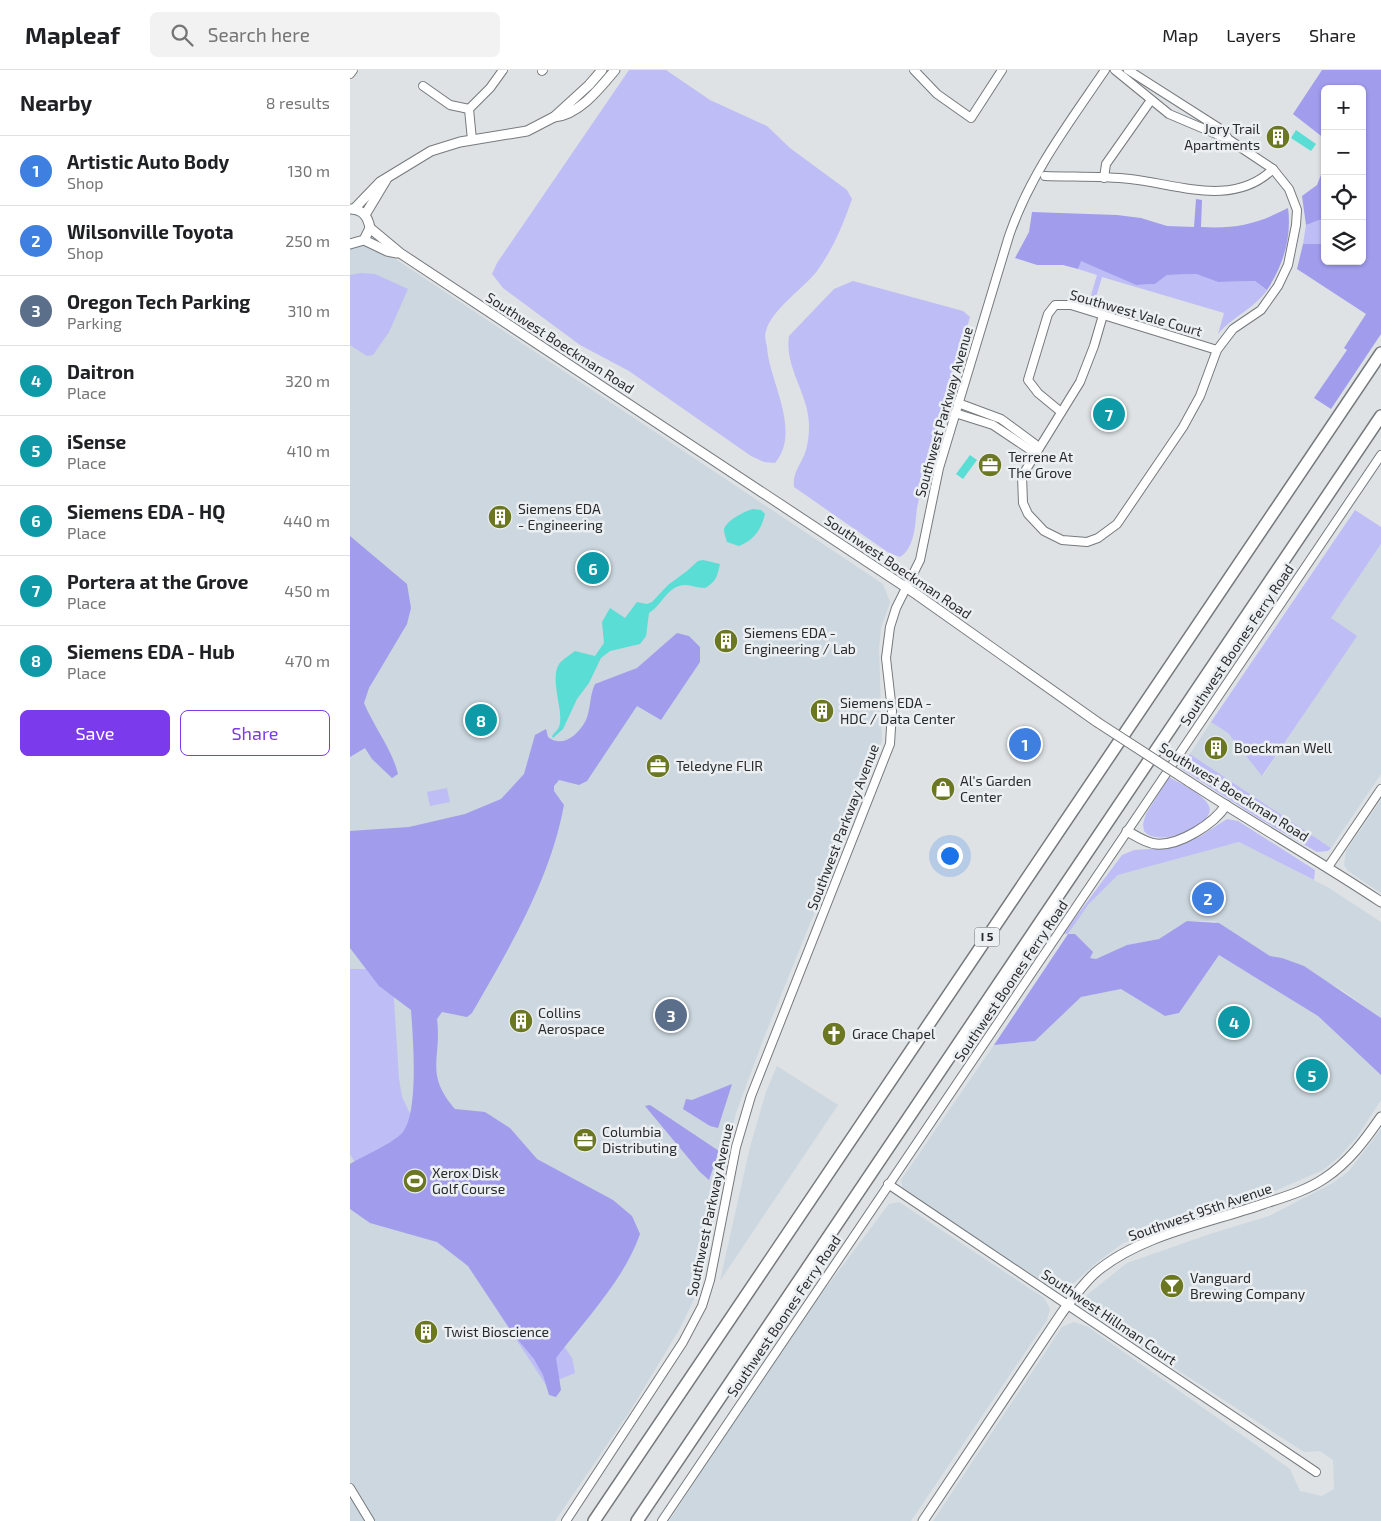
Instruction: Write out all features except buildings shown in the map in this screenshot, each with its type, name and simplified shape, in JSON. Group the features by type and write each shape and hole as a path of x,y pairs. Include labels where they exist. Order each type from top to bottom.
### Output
{"highway":[{"name":"I 5","path":"594,1521 1381,353"},
{"name":"I 5","path":"637,1521 1381,416"}],"main road":[{"path":"366,215 352,209 380,182 386,180 403,167 431,151 472,140 527,131 554,117 590,85 602,70"},
{"path":"554,117 565,116 576,108 600,88 615,70"},
{"path":"350,244 364,240 370,228 366,215 386,180"},
{"name":"Southwest Boeckman Road","path":"370,228 400,253 906,588 1097,722 1226,806 1328,867 1381,902"},
{"name":"Southwest Boeckman Road","path":"364,240 387,251 400,253"},
{"path":"1127,831 1149,842 1163,844 1205,828 1226,806"},
{"name":"Southwest 95th Avenue","path":"923,1521 1068,1304 1096,1272 1133,1248 1285,1197 1320,1182 1351,1156 1381,1117"}],"street":[{"path":"350,74 353,70"},
{"path":"469,109 490,88 503,70"},
{"path":"914,70 937,94 971,118 1002,70"},
{"name":"Southwest Parkway Avenue","path":"566,1521 683,1342 704,1300 736,1147 751,1096 890,744 892,717 887,680 887,642 892,618 921,556 932,496 1000,265 1022,200 1040,167 1105,70"},
{"path":"1103,315 1088,366 1023,472 1021,484 1023,503 1032,520 1044,531 1062,540 1080,542 1098,538 1117,524 1183,427 1200,396 1217,350 1233,330 1260,310 1269,300 1288,265 1297,210 1290,189 1273,170 1228,139 1178,120 1115,70"},
{"path":"1128,70 1219,128 1228,139"},
{"path":"423,86 450,105 469,109"},
{"path":"1104,178 1106,164 1151,100"},
{"path":"469,109 472,140"},
{"path":"1045,176 1145,181 1178,189 1227,190 1243,188 1258,182 1273,170"},
{"name":"Southwest Vale Court","path":"1061,412 1034,389 1028,380 1048,314 1054,306 1065,304 1217,350"},
{"path":"958,403 1001,419 1037,450"},
{"path":"955,413 993,425 1037,450"},
{"name":"Southwest Boones Ferry Road","path":"662,1521 1381,455"},
{"path":"1328,867 1381,789"},
{"name":"Southwest Hillman Court","path":"888,1184 1316,1472"},
{"path":"350,1488 370,1521"}],"shaded area":[{"path":"629,70 666,70 710,100 767,126 790,148 847,190 852,199 837,236 823,263 811,278 774,315 765,333 769,360 785,421 785,436 782,450 775,463 764,462 751,456 629,371 580,345 503,288 492,274 497,263"},
{"path":"1322,70 1381,70 1381,334 1331,409 1314,398 1347,350 1344,348 1366,314 1297,269 1303,244 1321,244 1321,265 1366,265 1366,85 1321,85 1321,136 1293,114"},
{"path":"1296,130 1316,144 1311,151 1291,138"},
{"path":"1321,175 1321,219 1306,225 1302,196 1317,185"},
{"path":"1196,199 1202,200 1201,227 1236,226 1256,222 1288,208 1289,230 1285,251 1278,271 1267,290 1255,281 1218,282 1196,274 1167,275 1155,284 1136,285 1081,261 1078,269 1063,265 1037,265 1015,258 1029,232 1032,212 1117,215 1141,218 1167,226 1194,227"},
{"path":"1321,219 1321,244 1303,244 1306,225"},
{"path":"355,237 364,238 883,584 890,602 881,628 879,648 882,740 875,762 763,1040 736,1113 696,1295 679,1330 630,1411 555,1521 350,1521 350,240"},
{"path":"1080,260 1136,285 1155,284 1167,275 1196,274 1218,282 1255,281 1267,290 1262,297 1218,334 1224,313 1102,277 1094,304 1089,302 1097,275 1078,269"},
{"path":"361,273 375,274 408,289 389,332 373,355 367,356 350,345 350,275"},
{"path":"853,281 963,311 970,317 928,460 911,542 909,548 900,557 889,553 794,487 794,477 807,447 809,427 806,404 790,359 788,348 789,336 834,289"},
{"path":"970,455 977,460 963,479 956,474"},
{"path":"753,509 761,510 765,514 756,534 749,541 739,546 727,542 724,530 728,523 741,514"},
{"path":"1355,510 1381,527 1381,544 1331,618 1357,636 1262,776 1228,733 1211,722"},
{"path":"350,536 407,584 411,608 407,624 369,688 364,703 395,765 398,774 392,778 372,759 365,748 350,757"},
{"path":"1381,544 1381,774 1331,848 1190,754 1211,722 1228,733 1263,776 1356,636 1331,618"},
{"path":"703,560 720,564 714,580 705,588 685,585 674,588 649,613 646,636 640,644 610,651 601,658 589,683 577,699 563,729 553,738 552,736 558,728 560,721 556,687 556,671 559,664 575,651 595,656 604,643 602,622 610,608 625,618 637,602 647,604 652,602 668,585 698,561"},
{"path":"677,633 689,636 700,647 700,662 661,720 637,706 587,781 579,785 559,780 554,786 554,791 564,805 558,833 539,886 514,938 472,1013 467,1017 442,1012 437,1019 437,1075 440,1085 455,1109 485,1112 510,1128 537,1159 613,1200 632,1216 640,1234 633,1251 614,1283 556,1358 561,1390 556,1397 549,1395 543,1375 534,1359 514,1335 468,1266 437,1242 370,1223 350,1209 350,1164 386,1145 403,1132 408,1122 411,1108 414,1073 411,1010 379,986 350,948 350,831 409,827 465,814 501,799 524,774 535,735 546,729 548,737 553,740 564,741 569,739 578,732 587,718 595,684 637,668"},
{"path":"1190,754 1331,848 1328,851 1317,852 1258,818 1180,768"},
{"path":"1169,777 1205,800 1210,811 1206,819 1186,832 1174,836 1152,836 1144,831 1143,824 1146,814"},
{"path":"447,788 450,802 430,806 427,792"},
{"path":"1381,800 1381,893 1348,871 1344,865 1346,851"},
{"path":"1227,819 1238,821 1315,870 1314,880 1239,842 1118,875 1088,905 1068,934 1063,934 1122,855 1134,850 1167,848 1199,837"},
{"path":"1239,842 1329,888 1381,922 1381,1018 1342,990 1282,958 1270,956 1214,921 1187,921 1159,939 1127,945 1096,959 1089,958 1068,934 1088,905 1118,875"},
{"path":"1187,921 1219,923 1270,956 1304,966 1381,1018 1381,1075 1318,1016 1219,955 1179,1013 1165,1016 1121,989 1081,997 1035,1041 994,1045 1068,934 1075,934 1093,952 1090,958 1096,959 1127,945 1159,939"},
{"path":"1219,955 1318,1016 1381,1075 1381,1100 1357,1137 1339,1157 1323,1170 1254,1200 1123,1243 1096,1263 1066,1290 1059,1292 903,1191 901,1180 994,1045 1035,1041 1081,997 1121,989 1165,1016 1179,1013"},
{"name":"Xerox Disk Golf Course","path":"350,969 392,969 399,1079 402,1097 417,1128 572,1358 575,1373 546,1385 468,1266 407,1188 363,1175 350,1154"},
{"path":"777,1066 838,1105 720,1281 750,1147 766,1092"},
{"path":"732,1084 718,1128 710,1126 683,1109 686,1099 692,1100"},
{"path":"650,1105 719,1151 709,1180 700,1172 645,1106"},
{"path":"1381,1129 1381,1521 933,1521 1062,1327 1074,1322 1088,1327 1290,1469 1300,1491 1322,1496 1334,1489 1333,1460 1320,1451 1304,1452 1090,1313 1084,1303 1087,1295 1127,1263 1269,1216 1333,1183 1349,1171"},
{"path":"899,1202 1044,1298 1050,1309 1047,1320 911,1521 669,1521 798,1325 889,1204"}],"place":[{"name":"Jory Trail Apartments","path":"1278,137"},
{"name":"Portera at the Grove","path":"1109,414"},
{"name":"Terrene At The Grove","path":"990,465"},
{"name":"Siemens EDA - Engineering","path":"500,517"},
{"name":"Siemens EDA - HQ","path":"593,568"},
{"name":"Siemens EDA - Engineering / Lab","path":"726,641"},
{"name":"Siemens EDA - HDC / Data Center","path":"822,711"},
{"name":"Siemens EDA - Hub","path":"481,720"},
{"name":"Artistic Auto Body","path":"1025,744"},
{"name":"Boeckman Well","path":"1216,748"},
{"name":"Teledyne FLIR","path":"658,766"},
{"name":"Al's Garden Center","path":"943,789"},
{"name":"Wilsonville Toyota","path":"1208,898"},
{"name":"Oregon Tech Parking","path":"671,1015"},
{"name":"Collins Aerospace","path":"521,1021"},
{"name":"Daitron","path":"1234,1022"},
{"name":"Grace Chapel","path":"834,1034"},
{"name":"iSense","path":"1312,1075"},
{"name":"Columbia Distributing","path":"585,1140"},
{"name":"Xerox Disk Golf Course","path":"415,1181"},
{"name":"Vanguard Brewing Company","path":"1172,1286"},
{"name":"Twist Bioscience","path":"426,1332"}]}
